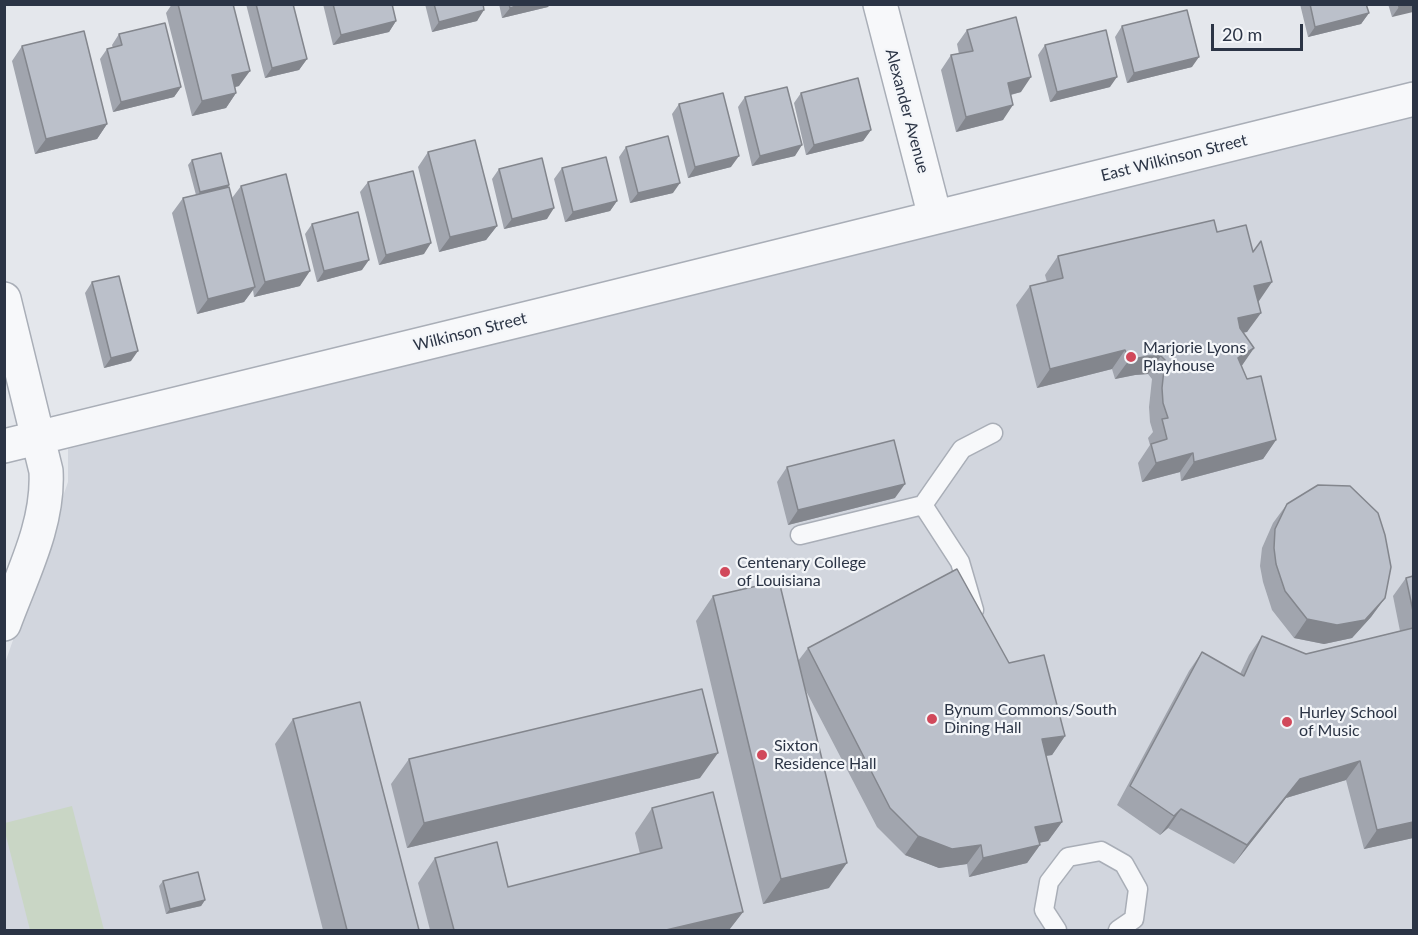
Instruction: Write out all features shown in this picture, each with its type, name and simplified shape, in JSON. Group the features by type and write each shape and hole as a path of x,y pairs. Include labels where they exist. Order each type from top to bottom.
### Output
{"street":[{"name":"Alexander Avenue","path":"880,4 935,217"},
{"name":"East Wilkinson Street","path":"935,217 1413,99"},
{"name":"Wilkinson Street","path":"4,446 935,217"},
{"path":"4,299 46,471 47,489 41,522 4,624"}],"lane":[{"path":"800,535 923,505 962,449 993,432"},
{"path":"923,505 960,562 979,627"},
{"path":"1054,930 1044,910 1049,882 1068,857 1101,851 1124,864 1138,889 1134,919 1118,930"}],"shaded area":[{"name":"Centenary College of Louisiana","path":"1413,115 1413,930 5,930 5,663 68,482 68,449"}],"green space":[{"path":"72,806 104,930 30,930 5,832 5,823"}],"building":[{"path":"178,4 233,4 250,71 232,75 236,93 202,101"},
{"path":"256,4 293,4 307,59 272,68"},
{"path":"333,4 392,4 396,21 341,35"},
{"path":"434,4 483,4 484,10 439,22"},
{"path":"509,4 522,4 510,8"},
{"path":"1310,4 1366,4 1369,13 1315,27"},
{"path":"1187,10 1199,57 1134,73 1122,26"},
{"path":"1016,17 1031,77 1008,83 1013,105 966,117 951,55 973,51 967,30"},
{"path":"165,23 181,87 121,102 107,49 122,45 119,34"},
{"path":"1106,30 1117,77 1057,92 1045,45"},
{"path":"84,31 107,124 46,139 22,46"},
{"path":"858,78 871,130 814,145 801,93"},
{"path":"787,87 802,145 760,156 745,97"},
{"path":"723,93 739,156 695,167 679,104"},
{"path":"668,136 680,183 638,193 626,147"},
{"path":"475,140 497,226 450,237 428,152"},
{"path":"221,153 229,185 200,192 192,160"},
{"path":"606,157 617,201 573,212 562,168"},
{"path":"542,158 554,208 512,219 499,169"},
{"path":"413,171 431,243 386,255 368,182"},
{"path":"286,174 310,271 265,282 241,186"},
{"path":"229,187 255,287 208,299 183,198"},
{"path":"358,212 369,260 324,271 312,224"},
{"name":"Marjorie Lyons Playhouse","path":"1214,220 1217,232 1246,225 1253,252 1261,241 1272,282 1254,286 1261,313 1238,318 1240,328 1254,348 1238,358 1247,379 1261,376 1276,440 1194,462 1193,453 1156,463 1151,444 1167,439 1162,419 1168,418 1163,403 1162,388 1165,360 1161,356 1148,356 1129,360 1125,350 1050,369 1030,286 1063,278 1058,256"},
{"path":"119,276 138,351 111,358 92,282"},
{"path":"894,440 905,484 798,510 787,467"},
{"path":"1318,485 1350,486 1378,513 1391,567 1385,598 1365,620 1337,625 1307,619 1285,591 1276,564 1275,529 1287,504"},
{"name":"Bynum Commons/South Dining Hall","path":"957,569 1009,663 1044,655 1065,736 1042,739 1062,822 1035,827 1040,845 983,858 981,845 952,849 918,836 890,808 808,648"},
{"path":"1413,576 1413,611 1406,578"},
{"name":"Sixton Residence Hall","path":"779,581 847,863 781,879 713,596"},
{"name":"Hurley School of Music","path":"1413,628 1413,822 1377,830 1360,761 1300,779 1247,845 1181,809 1174,816 1130,786 1202,652 1244,676 1262,636 1306,654"},
{"path":"702,689 718,753 424,823 409,759"},
{"path":"360,702 419,930 347,930 293,719"},
{"path":"713,792 743,912 666,930 454,930 435,858 497,842 508,887 662,848 652,808"},
{"path":"198,872 205,900 170,909 163,881"}],"place":[{"name":"Marjorie Lyons Playhouse","path":"1131,357"},
{"name":"Centenary College of Louisiana","path":"725,572"},
{"name":"Bynum Commons/South Dining Hall","path":"932,719"},
{"name":"Hurley School of Music","path":"1287,722"},
{"name":"Sixton Residence Hall","path":"762,755"}]}
